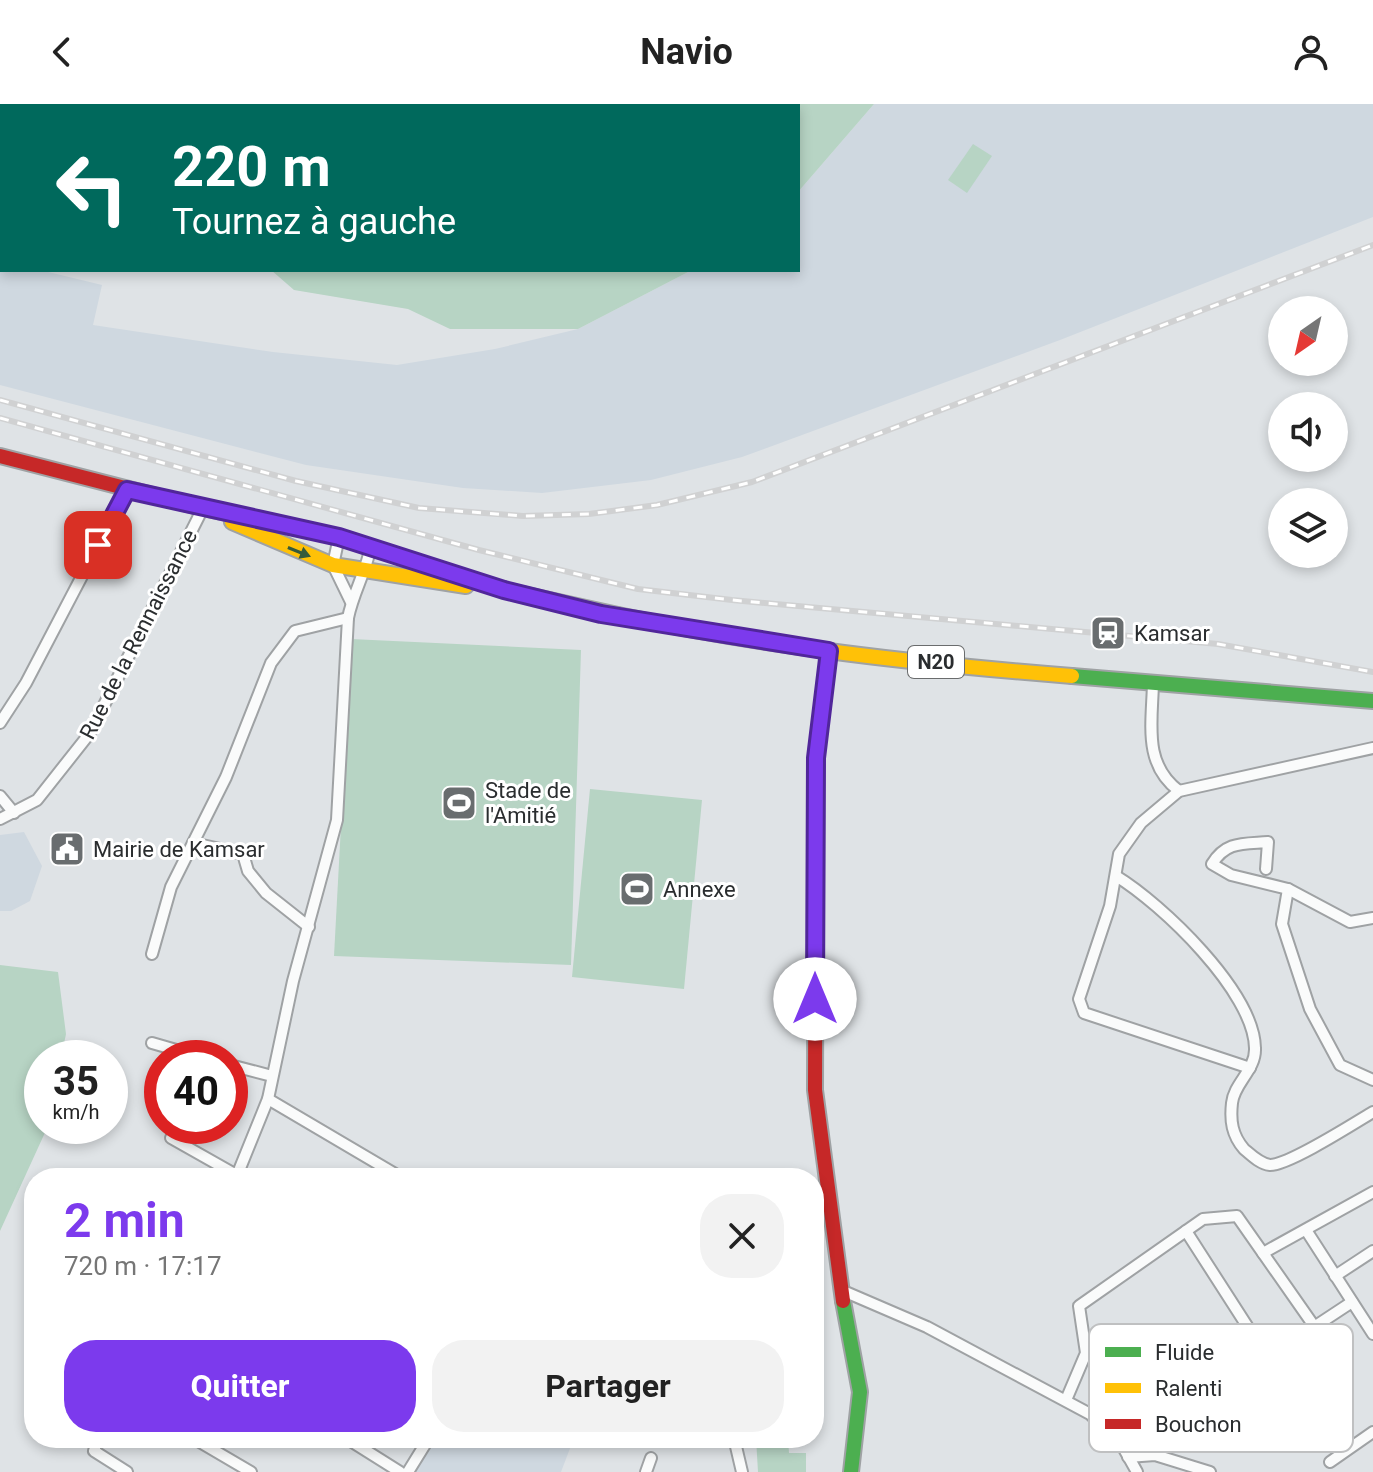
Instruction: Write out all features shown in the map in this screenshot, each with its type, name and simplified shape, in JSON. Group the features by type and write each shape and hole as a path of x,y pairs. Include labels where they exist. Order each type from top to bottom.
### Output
{"main road":[{"path":"0,456 203,508"},
{"name":"N20","path":"203,508 339,537 504,590"},
{"name":"N20","path":"203,508 333,565 504,590 657,624 829,651 1373,701"},
{"path":"829,651 816,758 815,1090 841,1290 860,1392 851,1472"}],"street":[{"path":"0,723 26,683 127,490"},
{"name":"Rue de la Rennaissance","path":"0,819 37,800 90,733 203,508"},
{"path":"339,537 333,565 351,602"},
{"path":"241,1168 268,1099 337,820 348,618 351,602 366,572 371,546"},
{"path":"152,954 171,887 226,777 271,663 295,631 348,618"},
{"path":"1153,683 1151,748 1158,772 1179,791"},
{"path":"1250,1068 1084,1013 1079,999 1116,876 1119,854 1141,823 1179,791 1373,748"},
{"path":"0,796 14,813"},
{"path":"1266,869 1268,842 1230,845 1221,850 1212,864 1231,875 1288,889 1350,922 1373,918"},
{"path":"193,843 243,854 248,871 266,893 309,927"},
{"path":"1116,876 1142,892 1218,967 1252,1033 1256,1048 1250,1068 1234,1092 1231,1125 1242,1146 1266,1164 1286,1161 1373,1112"},
{"path":"1288,889 1282,924 1310,1009 1340,1065 1373,1080"},
{"path":"248,1070 272,1076"},
{"path":"268,1099 385,1168"},
{"path":"181,1144 223,1168"},
{"path":"1263,1253 1373,1192"},
{"path":"1066,1400 1086,1353 1079,1306 1203,1219 1237,1216 1313,1324"},
{"path":"1306,1230 1373,1334"},
{"path":"1186,1231 1246,1324"},
{"path":"1335,1276 1373,1251"},
{"path":"841,1290 927,1327 1089,1413"},
{"path":"1317,1324 1352,1302"},
{"path":"1353,1446 1373,1432"},
{"path":"95,1448 94,1451 127,1472"},
{"path":"210,1448 251,1472"},
{"path":"362,1448 400,1472"},
{"path":"408,1472 423,1448"},
{"path":"736,1448 742,1472"},
{"path":"1124,1452 1137,1472"},
{"path":"1330,1462 1344,1452"},
{"path":"1128,1457 1155,1455 1210,1472"},
{"path":"646,1472 651,1458"}],"shaded area":[{"path":"874,104 1373,104 1373,217 1060,340 742,457 651,480 542,493 463,488 306,465 0,385 0,272 48,272 102,285 93,325 273,352 397,365 495,349 578,329 688,272 800,272 800,190"},
{"path":"24,832 42,866 30,901 11,911 0,911 0,835"},
{"path":"425,1448 570,1448 561,1472 412,1472"}],"green space":[{"path":"800,104 874,104 800,190"},
{"path":"973,144 992,156 967,193 948,180"},
{"path":"273,272 688,272 578,329 450,329 408,309 294,290"},
{"name":"Stade de l'Amitié","path":"351,639 581,650 571,965 334,956"},
{"name":"Annexe","path":"590,789 702,800 684,989 572,977"},
{"path":"0,965 58,972 66,1034 65,1040 24,1040 24,1144 40,1144 29,1168 24,1168 24,1178 0,1231"},
{"path":"757,1448 789,1448 789,1453 806,1453 806,1472 758,1472"}],"railway":[{"path":"0,400 296,481 419,508 523,516 589,514 657,505 752,482 1373,245"},
{"path":"0,418 479,550 638,589 1218,644 1373,672"}],"traffic: fast":[{"path":"1072,676 1373,701"},
{"path":"843,1301 860,1392 851,1472"}],"traffic: slow":[{"path":"232,522 333,565 466,586"},
{"path":"618,615 844,653 1072,676"}],"traffic: jam":[{"path":"0,456 203,508 339,537 504,590 618,615"},
{"path":"829,651 816,758 815,1090 843,1301"}],"place":[{"name":"Kamsar","path":"1108,633"},
{"name":"Stade de l'Amitié","path":"459,803"},
{"name":"Mairie de Kamsar","path":"67,849"},
{"name":"Annexe","path":"637,889"}],"route":[{"path":"98,545 127,490 339,537 504,590 601,614 829,651 816,758 815,999"}]}
